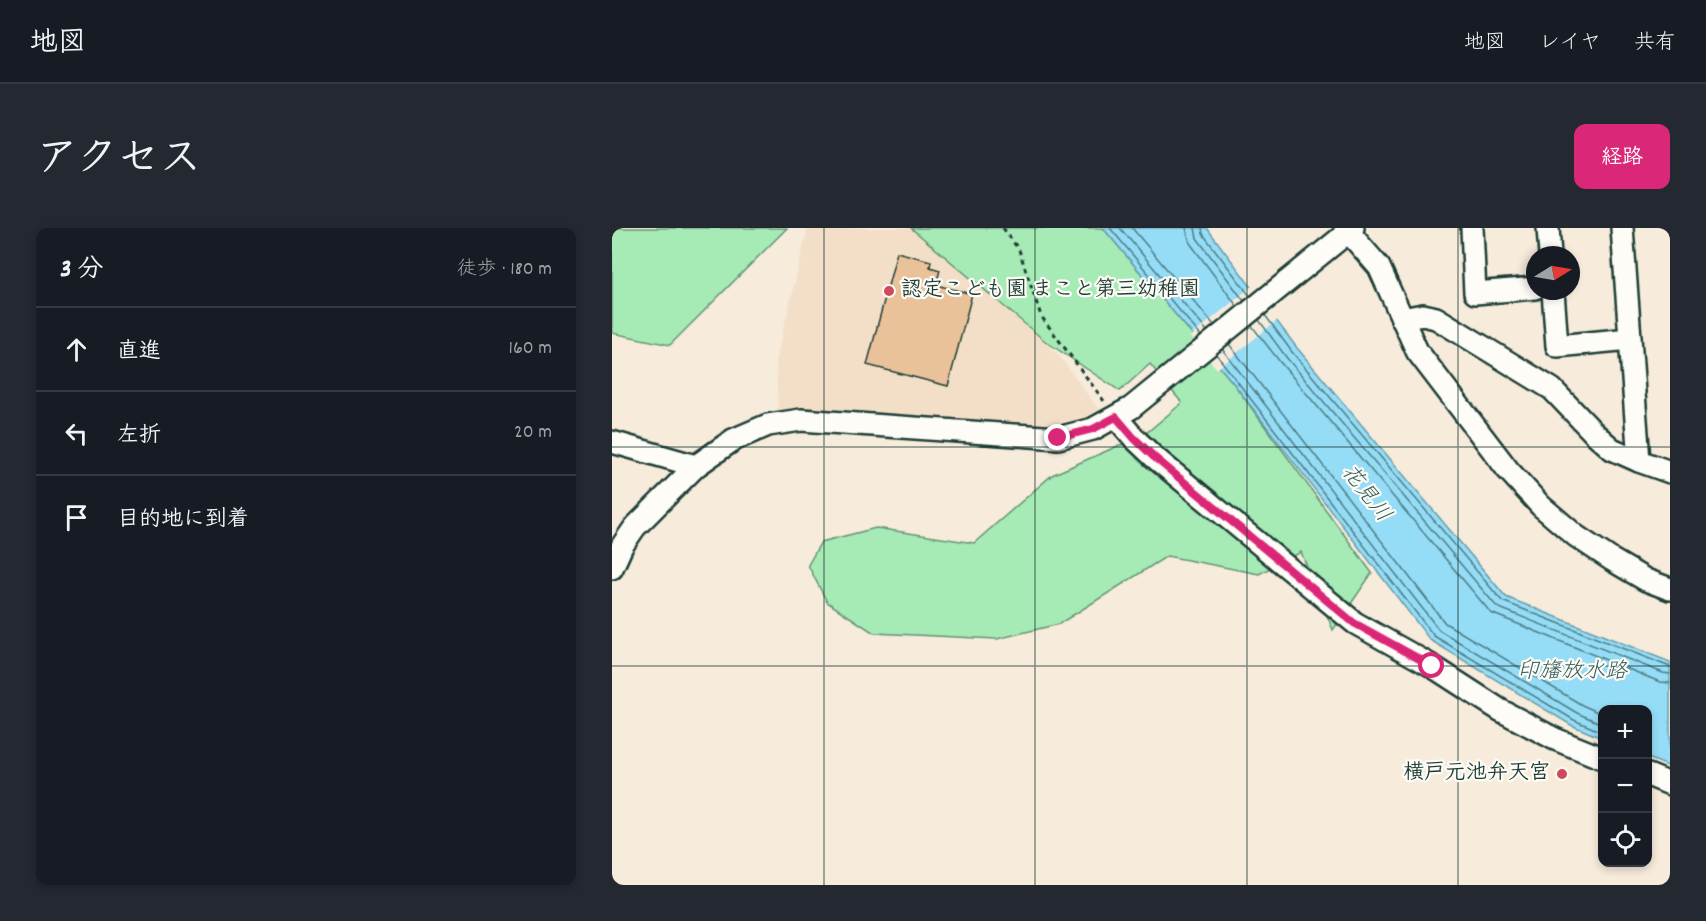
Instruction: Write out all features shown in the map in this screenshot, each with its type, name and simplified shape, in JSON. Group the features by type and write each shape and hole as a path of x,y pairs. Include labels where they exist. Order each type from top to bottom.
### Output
{"street":[{"path":"1472,228 1476,293 1526,289"},
{"path":"1548,228 1549,246"},
{"path":"1622,228 1639,462"},
{"path":"612,568 622,546 635,527 696,466 733,440 768,425 801,420 1058,438 1093,429 1330,248 1348,229 1379,267 1417,351 1508,470 1541,506 1576,536 1646,580 1670,589"},
{"path":"1554,300 1557,346 1630,339"},
{"path":"1402,319 1423,315 1436,318 1552,389 1612,449 1639,462 1670,472"},
{"path":"1119,411 1134,438 1154,457 1354,623 1432,666 1500,710 1556,739 1598,756"},
{"path":"612,442 696,466"},
{"path":"1652,778 1670,784"}],"path":[{"path":"1003,228 1019,250 1041,316 1119,411"}],"shaded area":[{"name":"認定こども園 まこと第三幼稚園","path":"808,228 912,228 1057,353 1099,410 1081,420 1049,424 809,408 778,410 776,360"}],"green space":[{"path":"612,228 787,228 670,345 612,333"},
{"path":"911,228 1103,228 1234,384 1372,573 1333,630 1301,552 1259,574 1167,556 1059,624 997,639 874,633 827,602 808,565 821,542 876,528 974,543 1052,475 1145,434 1182,403 1150,364 1120,391 1045,341"}],"water":[{"name":"印旛放水路","path":"1103,228 1207,228 1297,348 1506,597 1670,662 1670,767 1652,760 1652,705 1598,705 1598,736 1571,725 1430,640 1234,384"}],"pier":[{"path":"1253,285 1279,319 1217,369 1190,337"}],"building":[{"path":"897,252 931,261 930,267 940,270 936,285 972,294 948,386 867,365"}],"place":[{"name":"認定こども園 まこと第三幼稚園","path":"889,291"},
{"name":"横戸元池弁天宮","path":"1562,774"}],"route":[{"path":"1058,438 1093,429 1116,417 1154,457 1354,623 1432,666"}],"water label":[{"name":"花見川","path":"1365,494"}]}
